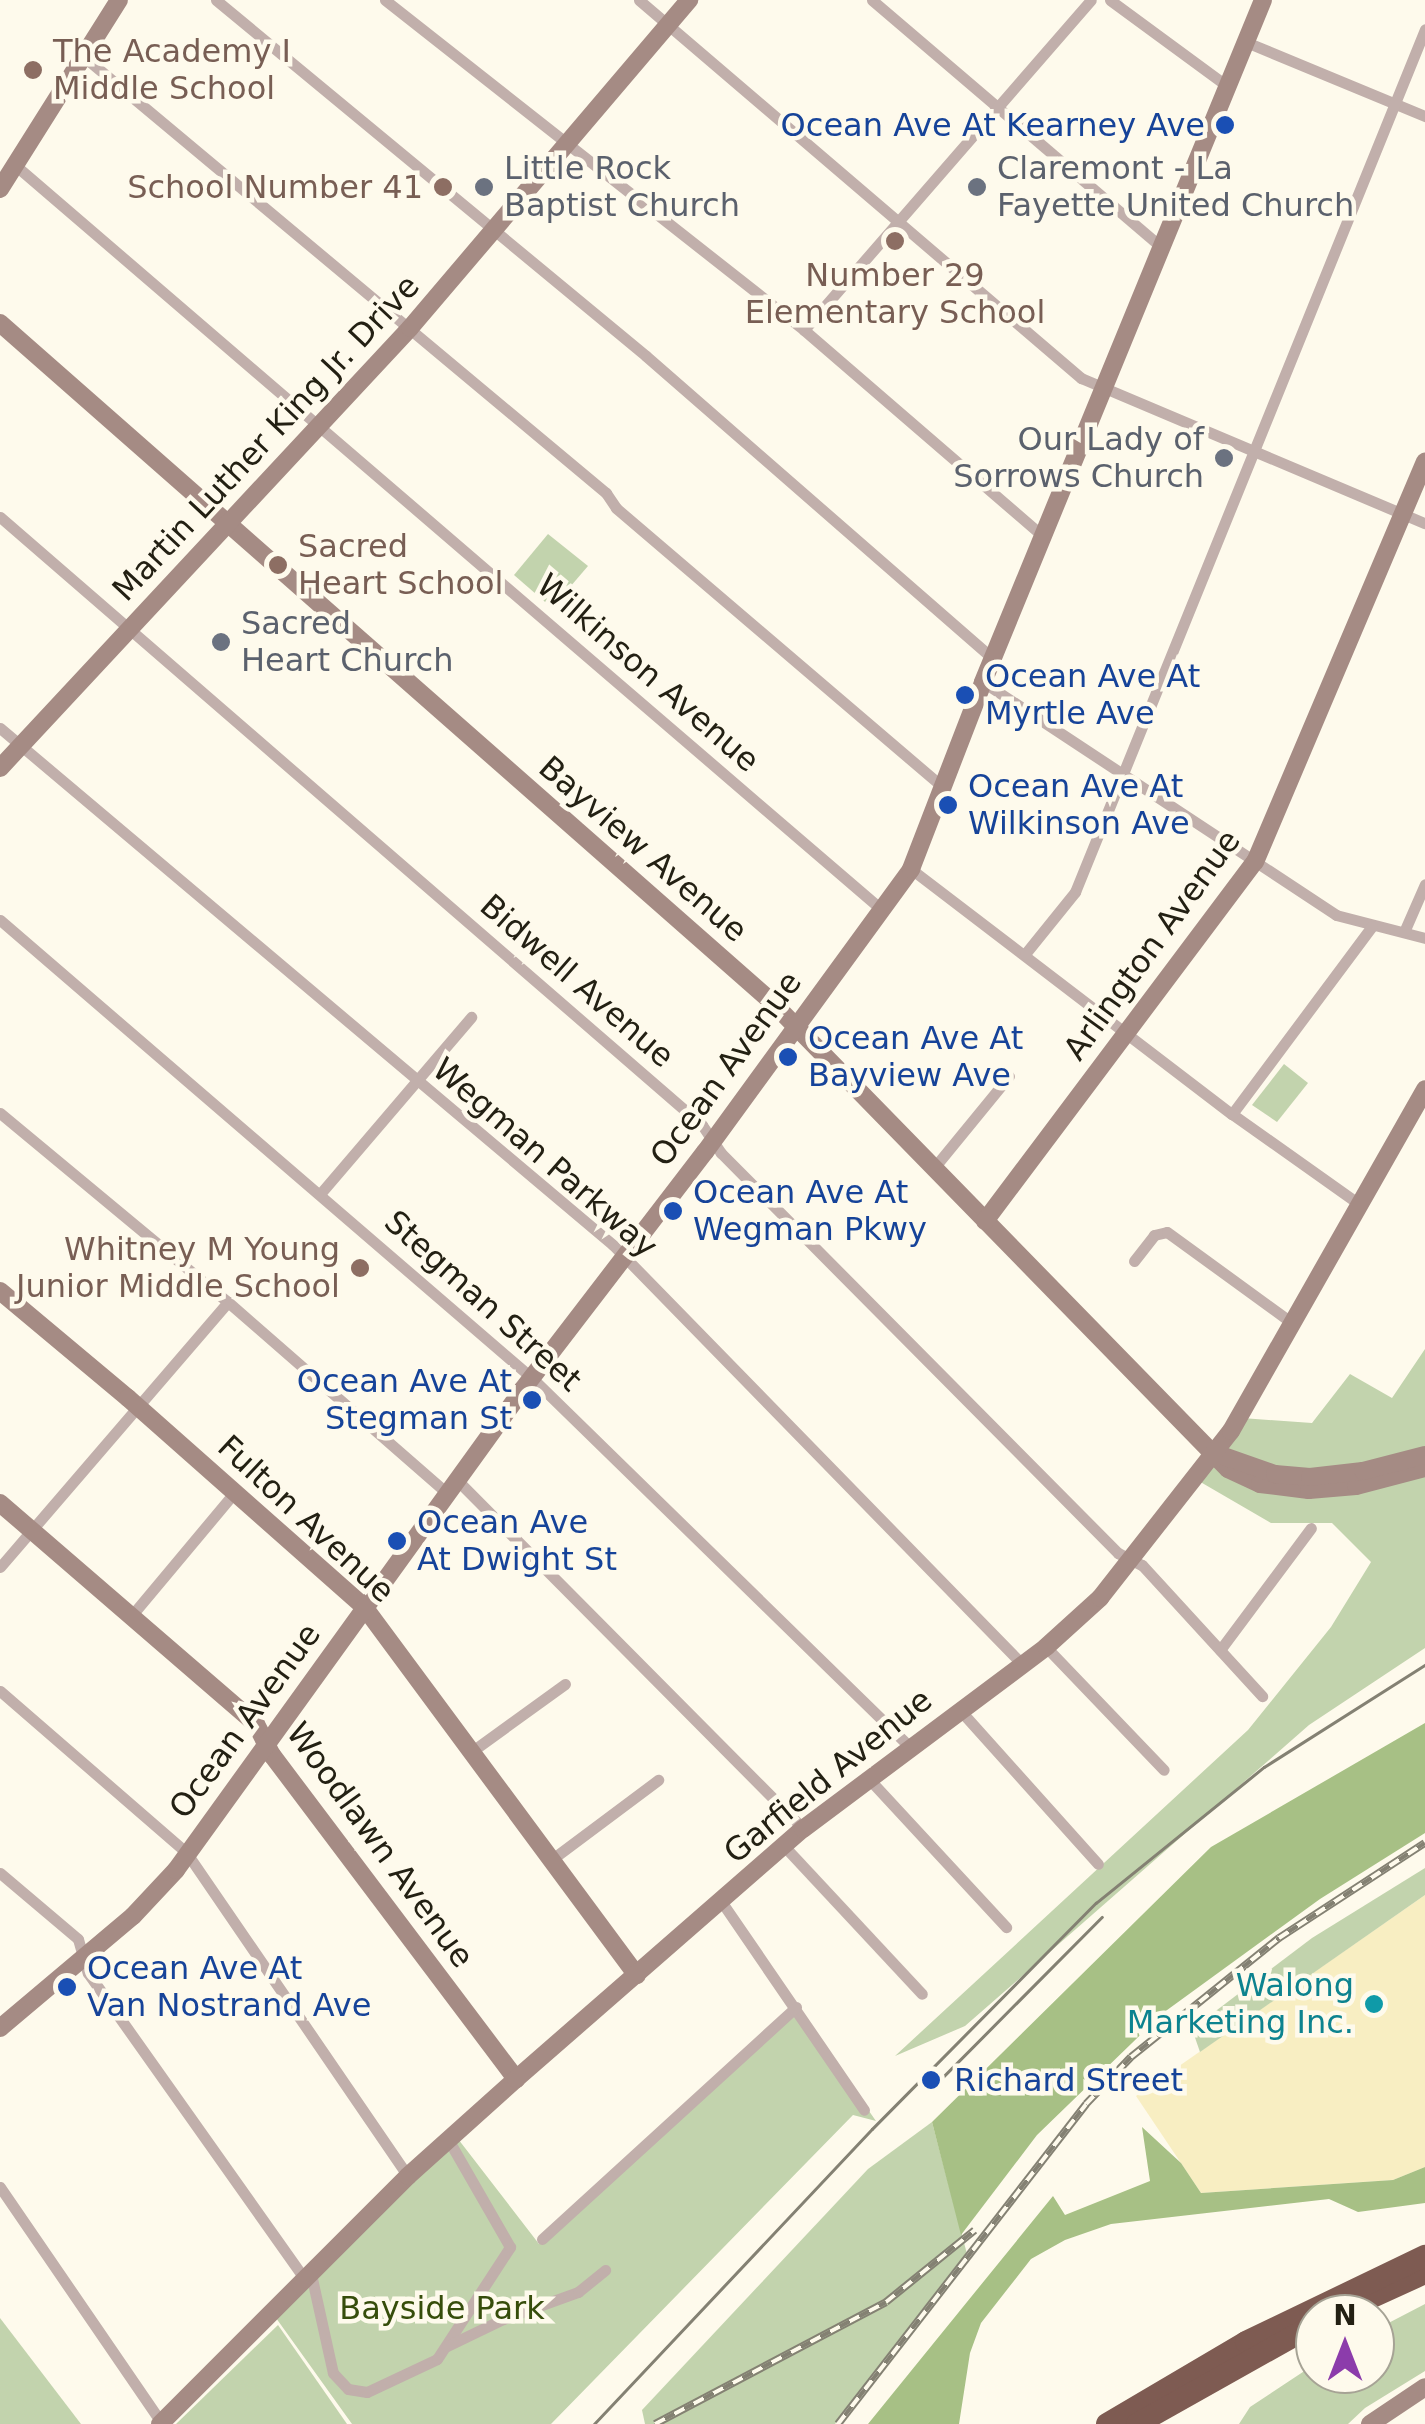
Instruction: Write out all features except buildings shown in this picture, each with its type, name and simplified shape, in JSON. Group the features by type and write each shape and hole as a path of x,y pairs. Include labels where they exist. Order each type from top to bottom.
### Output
{"highway":[{"path":"1107,2424 1258,2336 1425,2256"},
{"path":"1379,2294 1425,2273"},
{"path":"1138,2424 1295,2335"}],"street":[{"path":"0,190 119,0"},
{"path":"216,0 646,356 992,658"},
{"path":"385,0 804,330 1044,537"},
{"path":"639,0 1082,378 1102,390 1425,523"},
{"name":"Martin Luther King Jr. Drive","path":"0,768 410,328 689,0"},
{"path":"872,0 1162,248"},
{"path":"804,330 996,105 1092,0"},
{"path":"1110,0 1227,86"},
{"name":"Ocean Avenue","path":"0,2028 82,1954 133,1916 186,1852 452,1486 713,1142 911,869 992,658 1263,0"},
{"path":"1025,954 1075,892 1425,28"},
{"path":"1246,42 1425,116"},
{"path":"83,56 410,328 944,788"},
{"name":"Wilkinson Avenue","path":"15,165 881,910"},
{"name":"Bayview Avenue","path":"0,322 771,1001 1228,1470 1260,1484 1333,1482 1425,1468"},
{"name":"Arlington Avenue","path":"984,1221 1256,862 1425,462"},
{"name":"Bidwell Avenue","path":"0,517 702,1124 713,1142 1118,1553 1142,1565 1262,1696"},
{"path":"983,682 1336,916 1425,938"},
{"name":"Wegman Parkway","path":"0,728 612,1245 1022,1664"},
{"path":"911,869 1232,1114 1359,1204"},
{"path":"1404,932 1425,884"},
{"name":"Stegman Street","path":"0,920 533,1379 909,1746"},
{"path":"1232,1114 1372,926"},
{"path":"320,1194 471,1017"},
{"path":"933,1169 1009,1076"},
{"name":"Garfield Avenue","path":"160,2423 408,2176 516,2079 803,1829 1046,1646 1100,1598 1215,1453 1425,1089"},
{"path":"0,1113 452,1486 803,1829"},
{"path":"1134,1261 1154,1235 1167,1232 1291,1322"},
{"name":"Fulton Avenue","path":"0,1291 365,1608 636,1975"},
{"path":"0,1567 228,1302"},
{"name":"Bayview Avenue","path":"1333,1482 1425,1455"},
{"path":"132,1615 235,1492"},
{"name":"Woodlawn Avenue","path":"0,1503 256,1724 266,1743 516,2079"},
{"path":"1220,1650 1310,1528"},
{"path":"1046,1646 1164,1770"},
{"path":"471,1752 565,1684"},
{"path":"0,1690 186,1852 408,2176"},
{"path":"959,1709 1098,1864"},
{"path":"869,1779 1006,1927"},
{"path":"551,1860 658,1780"},
{"path":"784,1846 922,1994"},
{"path":"0,1872 78,1939 88,1973 308,2277 332,2372 348,2389 367,2392 437,2359 510,2248 449,2140"},
{"path":"721,1901 864,2110"},
{"path":"542,2239 796,2007"},
{"path":"0,2187 160,2423"},
{"path":"448,2346 503,2319 578,2292 605,2270"},
{"path":"1370,2424 1425,2386"}],"shaded area":[{"path":"1425,1895 1425,2167 1393,2180 1201,2193 1136,2096"}],"green space":[{"path":"548,534 588,566 552,608 514,575"},
{"path":"1284,1064 1308,1083 1277,1122 1252,1105"},
{"path":"1425,1349 1425,1648 1309,1725 965,2026 895,2056 1248,1730 1331,1627 1371,1562 1332,1523 1271,1523 1197,1480 1242,1418 1312,1423 1350,1374 1392,1398"},
{"path":"1425,1723 1425,1833 1320,1899 1163,2013 1037,2135 961,2235 932,2122 1211,1847"},
{"path":"1425,1868 1425,1895 1200,2052 1192,2029 1312,1938"},
{"name":"Bayside Park","path":"798,2010 876,2121 853,2115 551,2424 352,2424 276,2318 455,2135 539,2244"},
{"path":"932,2122 967,2254 835,2424 645,2424 642,2410 868,2169"},
{"path":"1142,2127 1181,2163 1201,2193 1393,2180 1425,2167 1425,2203 1358,2212 1329,2199 1111,2224 1065,2240 1031,2259 981,2323 970,2353 959,2424 868,2424 1053,2196 1065,2215 1150,2181"},
{"path":"1425,2304 1425,2371 1395,2390 1395,2320"},
{"path":"0,2318 81,2424 0,2424"},
{"path":"278,2325 347,2424 176,2424"},
{"path":"1295,2377 1295,2394 1388,2394 1348,2424 1239,2424 1250,2407"}],"tram line":[{"path":"594,2424 872,2129 1096,1903 1264,1767 1425,1665"},
{"path":"929,2091 1102,1917"}],"railway":[{"path":"838,2424 1086,2104 1131,2057 1279,1938 1425,1843"},
{"path":"655,2424 886,2302 975,2230"}],"place":[{"name":"The Academy I Middle School","path":"33,70"},
{"name":"Ocean Ave At Kearney Ave","path":"1225,125"},
{"name":"School Number 41","path":"443,187"},
{"name":"Little Rock Baptist Church","path":"484,187"},
{"name":"Claremont - La Fayette United Church","path":"977,187"},
{"name":"Number 29 Elementary School","path":"895,241"},
{"name":"Our Lady of Sorrows Church","path":"1224,458"},
{"name":"Sacred Heart School","path":"278,565"},
{"name":"Sacred Heart Church","path":"221,642"},
{"name":"Ocean Ave At Myrtle Ave","path":"965,695"},
{"name":"Ocean Ave At Wilkinson Ave","path":"948,805"},
{"name":"Ocean Ave At Bayview Ave","path":"788,1057"},
{"name":"Ocean Ave At Wegman Pkwy","path":"673,1211"},
{"name":"Whitney M Young Junior Middle School","path":"360,1268"},
{"name":"Ocean Ave At Stegman St","path":"532,1400"},
{"name":"Ocean Ave At Dwight St","path":"397,1541"},
{"name":"Ocean Ave At Van Nostrand Ave","path":"67,1987"},
{"name":"Walong Marketing Inc.","path":"1374,2004"},
{"name":"Richard Street","path":"931,2080"}]}
